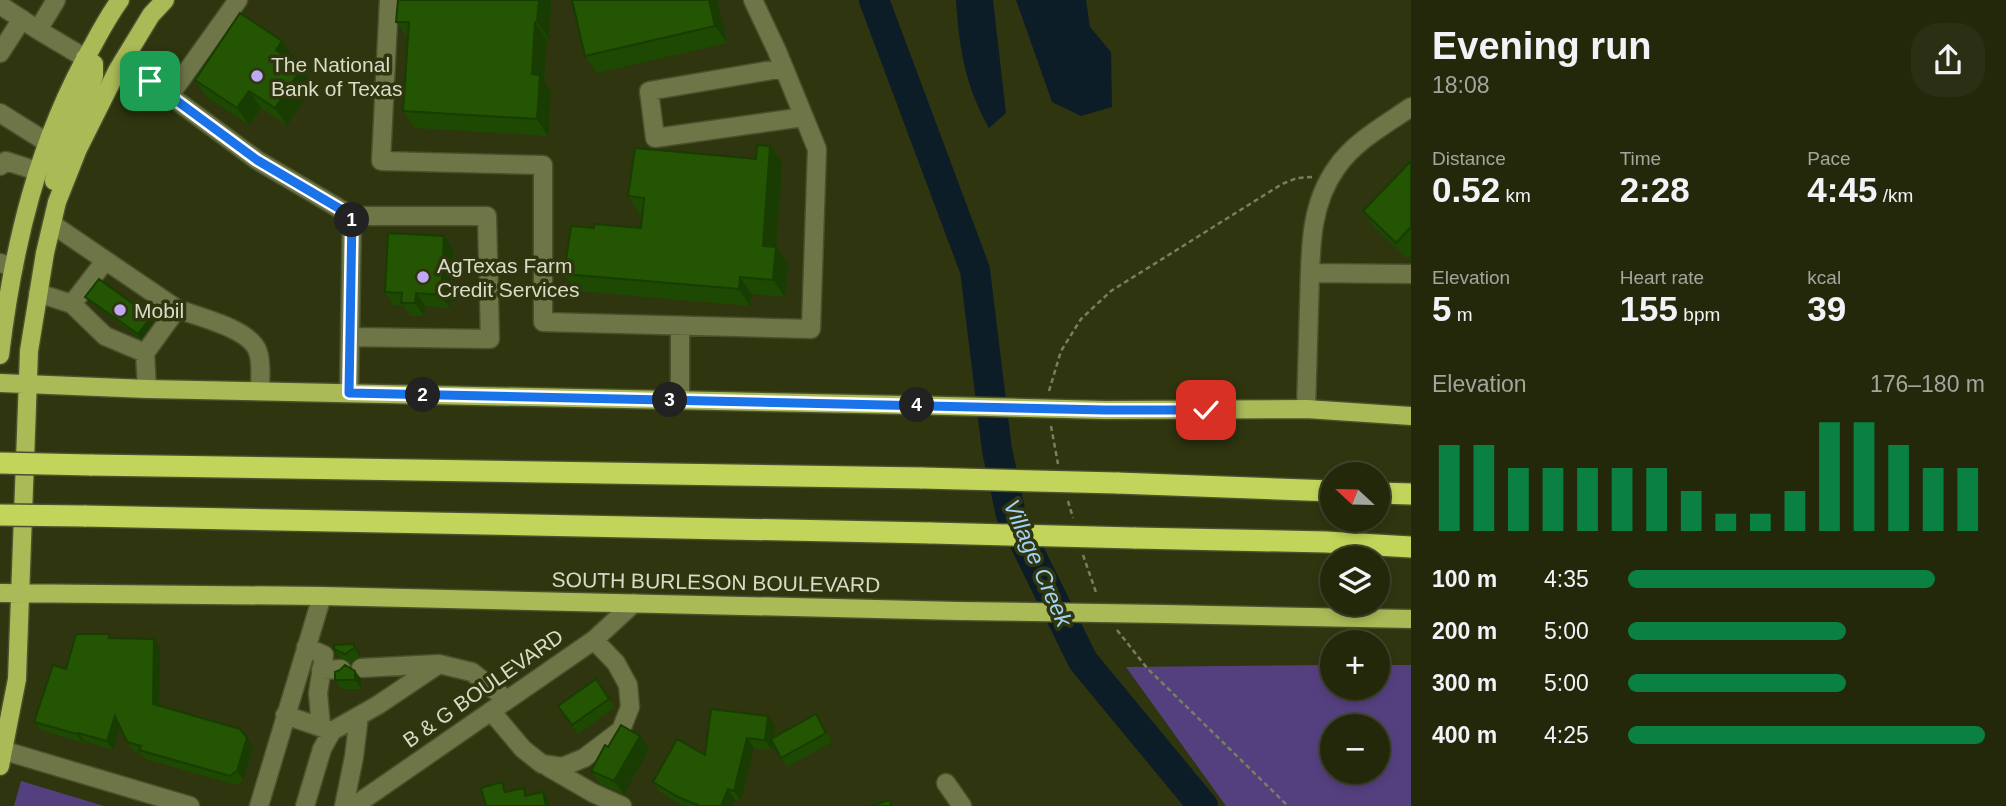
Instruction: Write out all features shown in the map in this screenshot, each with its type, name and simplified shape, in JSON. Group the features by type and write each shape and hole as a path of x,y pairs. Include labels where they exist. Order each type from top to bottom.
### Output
{"highway":[{"path":"0,463 922,478 1320,491"},
{"path":"1390,493 1411,494"},
{"path":"0,515 931,533 1326,542 1411,547"}],"main road":[{"path":"0,355 7,265 37,171 65,99 85,58 120,0"},
{"path":"2,759 17,679 28,383 33,321 52,224 57,202 78,149 123,61 151,15 165,0"},
{"path":"57,202 53,183 94,76 94,64 85,58"},
{"path":"0,383 147,389 1105,410 1306,409 1411,416"},
{"name":"SOUTH BURLESON BOULEVARD","path":"0,593 322,596 1411,620"}],"street":[{"path":"38,30 56,0"},
{"path":"170,95 238,0"},
{"path":"389,0 381,161 543,165 544,322 811,329 817,149 753,0"},
{"path":"0,5 85,58"},
{"path":"0,53 22,19"},
{"path":"123,61 257,160 352,216 487,216 490,339 350,337"},
{"path":"783,68 649,91 655,138 804,117"},
{"path":"1306,409 1311,244 1316,210 1326,184 1356,146 1411,107"},
{"path":"0,113 48,143"},
{"path":"0,166 6,161 37,171"},
{"path":"349,393 352,216"},
{"path":"52,224 177,309 233,329 246,337 258,351 260,391"},
{"path":"72,304 104,261"},
{"path":"1310,274 1411,274"},
{"path":"38,293 72,304 106,336 145,353"},
{"path":"147,389 145,353 177,309"},
{"path":"680,326 680,401"},
{"path":"259,806 322,596"},
{"name":"B & G BOULEVARD","path":"354,806 594,640 634,603"},
{"path":"542,764 562,767 584,758 621,730 630,707 628,684 616,663 594,640"},
{"path":"305,806 326,729 318,692 324,655 306,647"},
{"path":"285,715 326,729 359,716 439,664"},
{"path":"361,668 439,664 472,672 507,700"},
{"path":"321,670 341,669"},
{"path":"491,711 523,749 542,764 622,806"},
{"path":"344,806 359,716"},
{"path":"2,759 190,806"},
{"path":"946,783 962,806"}],"path":[{"path":"1049,395 1061,351 1081,319 1111,291 1282,184 1297,178 1314,176"},
{"path":"1050,416 1058,463"},
{"path":"1065,489 1076,528"},
{"path":"1083,554 1101,605"},
{"path":"1115,628 1147,668 1288,806"}],"shaded area":[{"path":"1320,665 1320,700 1390,700 1390,665 1411,665 1411,806 1226,806 1126,667"},
{"path":"21,781 104,806 14,806"}],"water":[{"path":"956,0 993,0 1006,113 989,128 974,97 965,66"},
{"path":"1016,0 1086,0 1090,27 1111,52 1112,107 1081,116 1052,102"}],"building":[{"path":"398,0 539,0 532,74 540,75 537,119 403,111 409,22 396,22"},
{"path":"572,0 709,0 715,26 585,56"},
{"name":"The National Bank of Texas","path":"240,13 282,41 276,50 302,68 275,108 249,91 237,108 195,80"},
{"path":"757,145 770,146 763,246 776,247 773,280 740,277 739,289 564,274 571,226 594,228 594,224 641,228 644,198 628,196 635,148 756,159"},
{"path":"1411,161 1411,227 1396,243 1363,211"},
{"name":"AgTexas Farm Credit Services","path":"388,233 444,236 441,295 416,293 415,303 401,303 402,293 385,292"},
{"name":"Mobil","path":"99,279 151,317 138,334 85,297"},
{"path":"76,634 109,634 109,638 154,639 153,704 240,729 247,738 237,771 230,776 139,750 141,746 127,742 115,716 107,741 34,722 53,665 66,669"},
{"path":"354,644 354,648 345,654 334,649 334,645"},
{"path":"345,665 355,671 355,680 335,680 335,672"},
{"path":"596,679 609,699 572,725 558,706"},
{"path":"711,709 768,716 765,740 747,738 734,791 728,789 721,806 700,806 653,782 677,739 705,755"},
{"path":"816,714 826,733 781,758 771,739"},
{"path":"621,725 640,736 614,781 591,771 605,745 608,747"},
{"path":"502,782 505,792 524,788 525,796 543,792 546,806 486,806 481,788"},
{"path":"890,800 891,806 871,806"}],"waterway":[{"name":"Village Creek","path":"874,0 975,270 997,450 1011,515 1083,661 1203,806"}],"place":[{"name":"The National Bank of Texas","path":"257,76"},
{"name":"AgTexas Farm Credit Services","path":"423,277"},
{"name":"Mobil","path":"120,310"}],"route":[{"path":"150,81 257,160 352,216 349,393 1206,410"}]}
